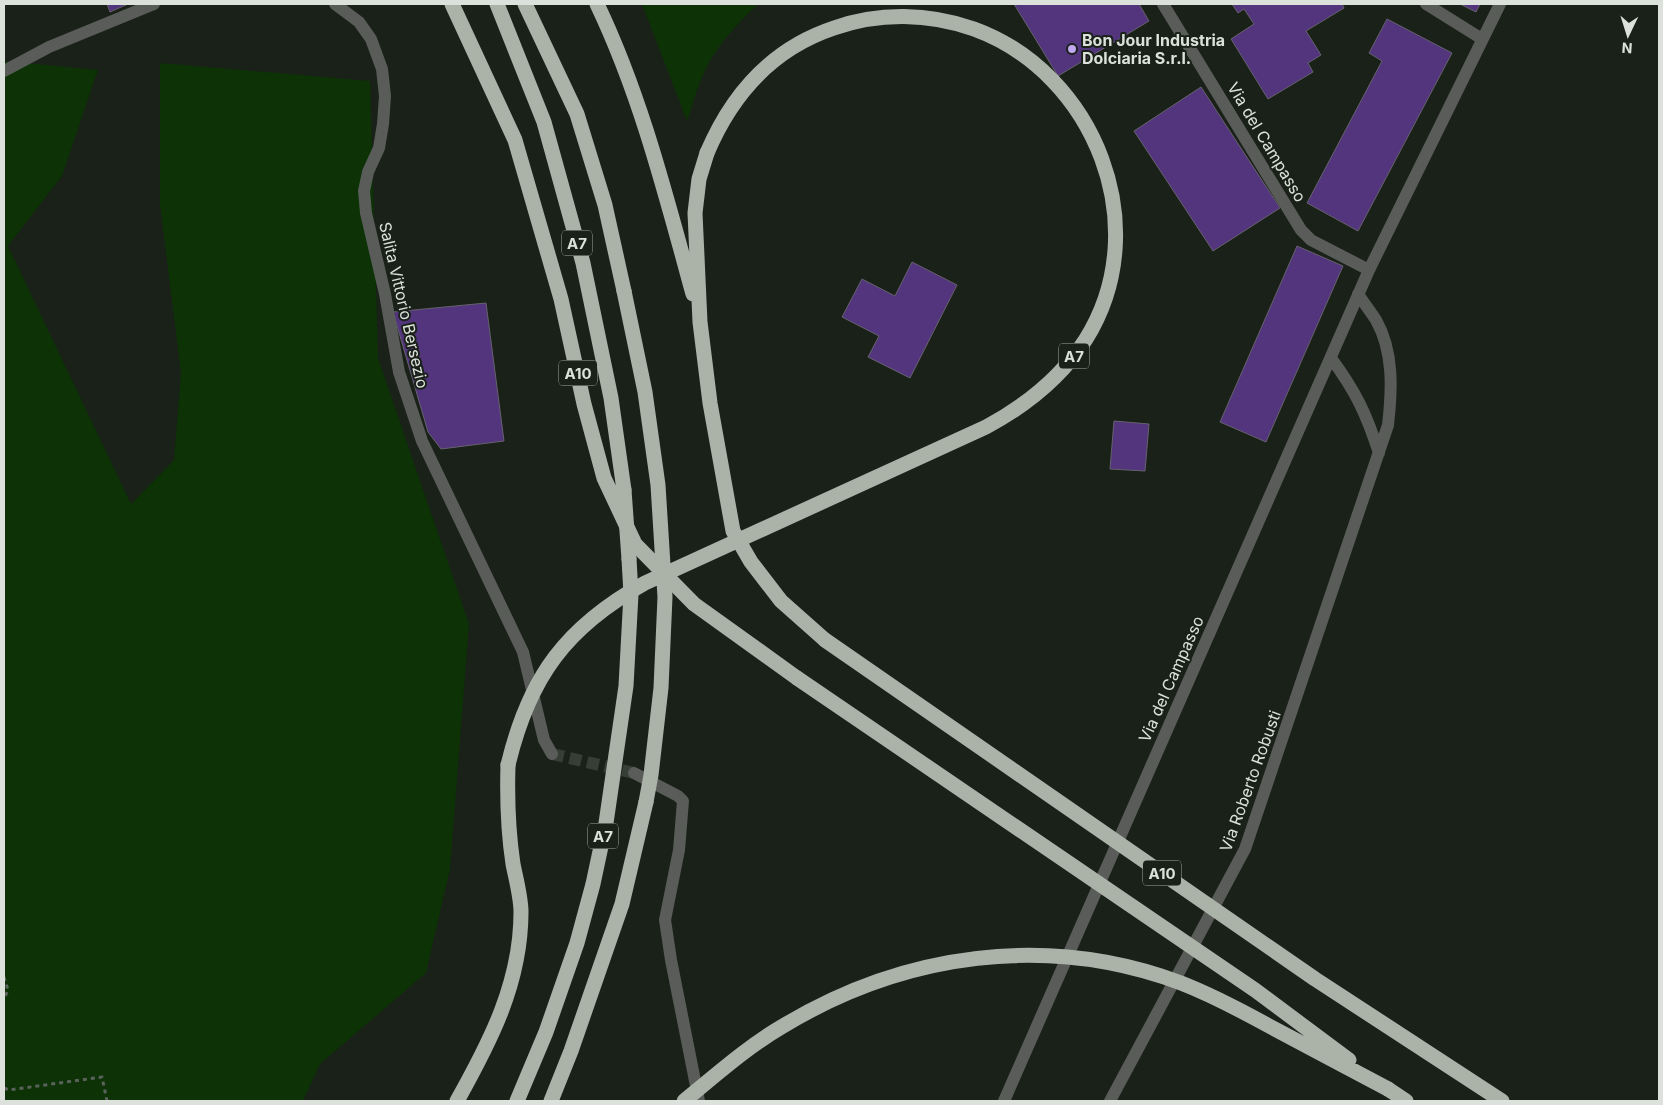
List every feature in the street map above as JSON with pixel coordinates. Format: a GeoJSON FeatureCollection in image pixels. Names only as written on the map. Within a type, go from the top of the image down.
{"type":"FeatureCollection","features":[{"type":"Feature","properties":{"kind":"highway","name":"A10"},"geometry":{"type":"LineString","coordinates":[[452,4],[515,140],[561,299],[584,404],[604,478],[635,544],[694,604],[797,678],[1255,990],[1406,1101]]}},
{"type":"Feature","properties":{"kind":"highway","name":"A7"},"geometry":{"type":"LineString","coordinates":[[497,4],[544,122],[583,263],[611,398],[624,490],[631,594],[626,686],[606,823],[593,884],[577,943],[546,1032],[517,1101]]}},
{"type":"Feature","properties":{"kind":"highway","name":"A7"},"geometry":{"type":"LineString","coordinates":[[525,4],[577,114],[605,205],[648,411],[658,485],[665,597],[661,688],[646,802],[622,904],[571,1051],[551,1101]]}},
{"type":"Feature","properties":{"kind":"highway"},"geometry":{"type":"LineString","coordinates":[[597,4],[613,37],[646,130],[700,322]]}},
{"type":"Feature","properties":{"kind":"highway","name":"A7"},"geometry":{"type":"LineString","coordinates":[[457,1101],[494,1031],[507,998],[517,957],[521,911],[507,807],[508,765],[515,736],[525,708],[555,657],[574,634],[596,614],[645,583],[986,426],[1010,414],[1034,398],[1072,359],[1091,330],[1107,289],[1113,264],[1115,238],[1114,209],[1109,181],[1101,154],[1073,104],[1054,82],[1034,63],[1010,46],[985,33],[959,24],[931,18],[903,16],[847,23],[821,32],[795,46],[772,62],[751,81],[733,103],[706,153],[699,179],[695,214],[700,322]]}},
{"type":"Feature","properties":{"kind":"highway","name":"A10"},"geometry":{"type":"LineString","coordinates":[[700,322],[710,403],[733,531],[751,562],[781,601],[825,640],[1315,979],[1502,1101]]}},
{"type":"Feature","properties":{"kind":"highway","name":"A10"},"geometry":{"type":"LineString","coordinates":[[684,1101],[750,1048],[782,1026],[816,1007],[851,991],[892,976],[934,964],[1010,955],[1048,955],[1093,960],[1137,969],[1180,983],[1222,1001],[1388,1089]]}},
{"type":"Feature","properties":{"kind":"street"},"geometry":{"type":"LineString","coordinates":[[4,71],[49,48],[154,4]]}},
{"type":"Feature","properties":{"kind":"street","name":"Salita Vittorio Bersezio"},"geometry":{"type":"LineString","coordinates":[[335,4],[359,22],[371,39],[382,69],[385,96],[383,124],[379,148],[368,172],[364,191],[366,213],[385,294],[399,372],[422,441],[523,652],[544,740],[552,754]]}},
{"type":"Feature","properties":{"kind":"street","name":"Via del Campasso"},"geometry":{"type":"LineString","coordinates":[[1163,4],[1301,230],[1311,240],[1369,270]]}},
{"type":"Feature","properties":{"kind":"street"},"geometry":{"type":"LineString","coordinates":[[1426,4],[1482,39]]}},
{"type":"Feature","properties":{"kind":"street","name":"Via del Campasso"},"geometry":{"type":"LineString","coordinates":[[1004,1101],[1358,294],[1500,4]]}},
{"type":"Feature","properties":{"kind":"street","name":"Via Roberto Robusti"},"geometry":{"type":"LineString","coordinates":[[1110,1101],[1245,849],[1388,425],[1391,383],[1385,343],[1376,320],[1358,294]]}},
{"type":"Feature","properties":{"kind":"street"},"geometry":{"type":"LineString","coordinates":[[1331,358],[1359,400],[1369,422],[1379,454]]}},
{"type":"Feature","properties":{"kind":"street"},"geometry":{"type":"LineString","coordinates":[[634,773],[678,796],[683,801],[679,850],[665,920],[698,1101]]}},
{"type":"Feature","properties":{"kind":"path"},"geometry":{"type":"LineString","coordinates":[[4,977],[8,990],[4,998]]}},
{"type":"Feature","properties":{"kind":"path"},"geometry":{"type":"LineString","coordinates":[[4,1088],[9,1090],[102,1077],[108,1101]]}},
{"type":"Feature","properties":{"kind":"green space"},"geometry":{"type":"Polygon","coordinates":[[[642,4],[758,4],[734,29],[713,56],[700,82],[687,121],[642,4]]]}},
{"type":"Feature","properties":{"kind":"green space"},"geometry":{"type":"Polygon","coordinates":[[[4,61],[98,70],[62,176],[8,246],[131,504],[174,460],[181,373],[160,204],[160,63],[370,81],[378,358],[469,624],[450,869],[426,973],[320,1064],[303,1101],[4,1101],[4,61]]]}},
{"type":"Feature","properties":{"kind":"building"},"geometry":{"type":"Polygon","coordinates":[[[107,4],[128,4],[110,12],[107,4]]]}},
{"type":"Feature","properties":{"kind":"building","name":"Bon Jour Industria Dolciaria S.r.l."},"geometry":{"type":"Polygon","coordinates":[[[1014,4],[1139,4],[1149,21],[1058,76],[1014,4]]]}},
{"type":"Feature","properties":{"kind":"building"},"geometry":{"type":"Polygon","coordinates":[[[1232,4],[1342,4],[1344,8],[1306,31],[1321,55],[1308,63],[1313,72],[1268,99],[1231,39],[1254,24],[1244,9],[1238,13],[1232,4]]]}},
{"type":"Feature","properties":{"kind":"building"},"geometry":{"type":"Polygon","coordinates":[[[1460,4],[1480,4],[1476,12],[1460,4]]]}},
{"type":"Feature","properties":{"kind":"building"},"geometry":{"type":"Polygon","coordinates":[[[1387,19],[1452,53],[1358,231],[1307,203],[1382,61],[1369,53],[1387,19]]]}},
{"type":"Feature","properties":{"kind":"building"},"geometry":{"type":"Polygon","coordinates":[[[1201,87],[1280,208],[1213,251],[1134,131],[1201,87]]]}},
{"type":"Feature","properties":{"kind":"building"},"geometry":{"type":"Polygon","coordinates":[[[1297,246],[1343,266],[1266,442],[1220,422],[1297,246]]]}},
{"type":"Feature","properties":{"kind":"building"},"geometry":{"type":"Polygon","coordinates":[[[912,262],[957,285],[910,378],[868,357],[879,336],[842,317],[862,279],[895,296],[912,262]]]}},
{"type":"Feature","properties":{"kind":"building"},"geometry":{"type":"Polygon","coordinates":[[[486,303],[504,441],[441,449],[428,432],[393,312],[486,303]]]}},
{"type":"Feature","properties":{"kind":"building"},"geometry":{"type":"Polygon","coordinates":[[[1114,421],[1149,424],[1145,471],[1110,469],[1114,421]]]}},
{"type":"Feature","properties":{"kind":"tunnel"},"geometry":{"type":"LineString","coordinates":[[552,754],[634,773]]}},
{"type":"Feature","properties":{"kind":"place","name":"Bon Jour Industria Dolciaria S.r.l."},"geometry":{"type":"Point","coordinates":[1072,49]}}]}
